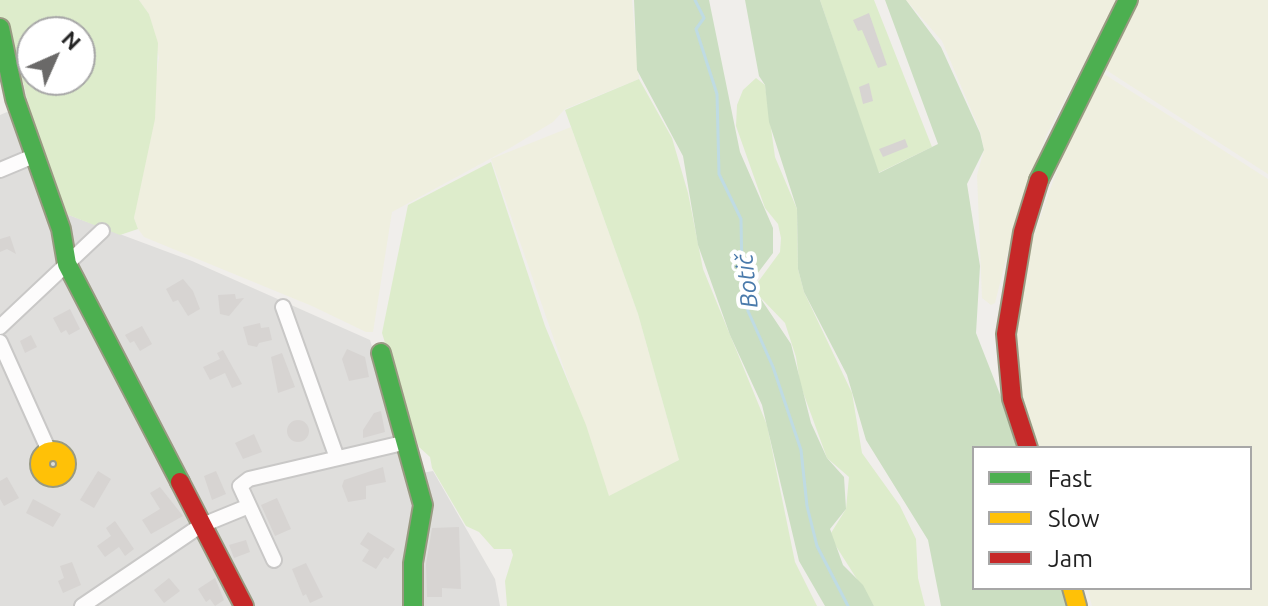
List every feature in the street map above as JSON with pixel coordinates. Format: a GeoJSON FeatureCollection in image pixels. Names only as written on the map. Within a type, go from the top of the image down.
{"type":"FeatureCollection","features":[{"type":"Feature","properties":{"kind":"street"},"geometry":{"type":"LineString","coordinates":[[1027,446],[1012,399],[1006,334],[1023,232],[1045,163],[1128,0]]}},
{"type":"Feature","properties":{"kind":"street"},"geometry":{"type":"LineString","coordinates":[[0,28],[15,99],[61,229],[67,264],[244,606]]}},
{"type":"Feature","properties":{"kind":"street"},"geometry":{"type":"LineString","coordinates":[[0,170],[36,155]]}},
{"type":"Feature","properties":{"kind":"street"},"geometry":{"type":"LineString","coordinates":[[0,327],[102,231]]}},
{"type":"Feature","properties":{"kind":"street"},"geometry":{"type":"LineString","coordinates":[[283,307],[337,458]]}},
{"type":"Feature","properties":{"kind":"street"},"geometry":{"type":"LineString","coordinates":[[0,342],[49,451]]}},
{"type":"Feature","properties":{"kind":"street"},"geometry":{"type":"LineString","coordinates":[[381,353],[423,505],[413,563],[413,606]]}},
{"type":"Feature","properties":{"kind":"street"},"geometry":{"type":"LineString","coordinates":[[274,560],[240,486],[249,479],[407,442]]}},
{"type":"Feature","properties":{"kind":"street"},"geometry":{"type":"LineString","coordinates":[[82,606],[200,526],[249,506]]}},
{"type":"Feature","properties":{"kind":"shaded area"},"geometry":{"type":"Polygon","coordinates":[[[16,88],[16,96],[26,96],[40,161],[66,214],[192,261],[370,340],[411,475],[433,471],[495,579],[500,606],[0,606],[0,115],[14,109],[9,91],[16,88]]]}},
{"type":"Feature","properties":{"kind":"green space"},"geometry":{"type":"Polygon","coordinates":[[[0,0],[139,0],[149,14],[158,43],[155,119],[134,218],[138,229],[120,235],[66,214],[40,161],[26,96],[96,96],[96,16],[16,16],[16,64],[0,23],[0,0]]]}},
{"type":"Feature","properties":{"kind":"green space"},"geometry":{"type":"Polygon","coordinates":[[[139,0],[632,0],[639,79],[565,109],[553,122],[510,148],[392,212],[373,332],[366,332],[312,306],[144,237],[138,229],[134,218],[159,58],[149,14],[139,0]]]}},
{"type":"Feature","properties":{"kind":"green space"},"geometry":{"type":"Polygon","coordinates":[[[634,0],[709,0],[740,152],[773,228],[773,253],[754,278],[759,296],[791,344],[811,423],[827,458],[844,477],[846,509],[830,529],[843,565],[863,585],[874,606],[825,606],[799,561],[762,405],[730,335],[698,245],[683,156],[637,70],[634,0]]]}},
{"type":"Feature","properties":{"kind":"green space"},"geometry":{"type":"Polygon","coordinates":[[[745,0],[820,0],[879,173],[938,144],[885,0],[906,0],[941,47],[980,133],[984,150],[967,184],[980,266],[976,333],[1020,446],[972,446],[972,590],[1067,590],[1072,606],[941,606],[928,540],[866,440],[847,375],[804,292],[798,269],[797,209],[769,122],[765,85],[759,76],[745,0]]]}},
{"type":"Feature","properties":{"kind":"green space"},"geometry":{"type":"Polygon","coordinates":[[[820,0],[874,0],[932,147],[878,173],[820,0]]]}},
{"type":"Feature","properties":{"kind":"green space"},"geometry":{"type":"Polygon","coordinates":[[[906,0],[1117,0],[1046,136],[1020,204],[995,303],[991,305],[982,298],[977,175],[984,150],[980,131],[942,41],[906,0]]]}},
{"type":"Feature","properties":{"kind":"green space"},"geometry":{"type":"Polygon","coordinates":[[[1138,0],[1268,0],[1268,174],[1103,68],[1138,0]]]}},
{"type":"Feature","properties":{"kind":"green space"},"geometry":{"type":"Polygon","coordinates":[[[1101,72],[1268,179],[1268,606],[1092,606],[1088,590],[1252,590],[1252,446],[1037,446],[1020,395],[1013,349],[1029,249],[1072,128],[1101,72]]]}},
{"type":"Feature","properties":{"kind":"green space"},"geometry":{"type":"Polygon","coordinates":[[[756,78],[765,85],[775,157],[797,209],[798,269],[804,292],[852,393],[862,453],[900,506],[916,539],[918,578],[925,606],[874,606],[834,543],[831,533],[846,509],[849,477],[827,458],[800,384],[796,357],[785,323],[759,296],[758,282],[780,252],[781,238],[778,224],[765,208],[736,126],[737,105],[743,90],[756,78]]]}},
{"type":"Feature","properties":{"kind":"green space"},"geometry":{"type":"Polygon","coordinates":[[[639,79],[672,138],[688,193],[703,269],[767,425],[795,562],[817,606],[507,606],[505,581],[513,555],[511,549],[494,549],[479,532],[466,526],[432,468],[430,457],[419,447],[406,411],[382,333],[408,205],[491,162],[545,326],[586,425],[609,496],[679,460],[638,314],[565,110],[639,79]]]}},
{"type":"Feature","properties":{"kind":"green space"},"geometry":{"type":"Polygon","coordinates":[[[571,127],[638,314],[679,460],[609,497],[491,159],[571,127]]]}},
{"type":"Feature","properties":{"kind":"building"},"geometry":{"type":"Polygon","coordinates":[[[869,13],[887,65],[878,68],[862,30],[858,31],[853,20],[869,13]]]}},
{"type":"Feature","properties":{"kind":"building"},"geometry":{"type":"Polygon","coordinates":[[[869,83],[873,101],[863,104],[859,87],[869,83]]]}},
{"type":"Feature","properties":{"kind":"building"},"geometry":{"type":"Polygon","coordinates":[[[905,139],[908,147],[883,157],[879,149],[905,139]]]}},
{"type":"Feature","properties":{"kind":"building"},"geometry":{"type":"Polygon","coordinates":[[[10,236],[16,254],[7,249],[0,252],[0,239],[10,236]]]}},
{"type":"Feature","properties":{"kind":"building"},"geometry":{"type":"Polygon","coordinates":[[[183,279],[193,291],[200,309],[188,316],[178,300],[173,302],[166,289],[183,279]]]}},
{"type":"Feature","properties":{"kind":"building"},"geometry":{"type":"Polygon","coordinates":[[[235,294],[236,299],[244,298],[229,316],[220,314],[218,295],[235,294]]]}},
{"type":"Feature","properties":{"kind":"building"},"geometry":{"type":"Polygon","coordinates":[[[70,309],[80,329],[69,335],[66,330],[61,333],[53,318],[70,309]]]}},
{"type":"Feature","properties":{"kind":"building"},"geometry":{"type":"Polygon","coordinates":[[[260,323],[261,328],[269,327],[272,340],[259,343],[257,347],[248,345],[243,327],[260,323]]]}},
{"type":"Feature","properties":{"kind":"building"},"geometry":{"type":"Polygon","coordinates":[[[142,326],[152,344],[140,351],[134,341],[130,343],[125,335],[142,326]]]}},
{"type":"Feature","properties":{"kind":"building"},"geometry":{"type":"Polygon","coordinates":[[[31,335],[37,347],[25,353],[20,341],[31,335]]]}},
{"type":"Feature","properties":{"kind":"building"},"geometry":{"type":"Polygon","coordinates":[[[347,349],[365,357],[369,377],[349,381],[342,359],[347,349]]]}},
{"type":"Feature","properties":{"kind":"building"},"geometry":{"type":"Polygon","coordinates":[[[223,350],[242,384],[232,388],[225,373],[210,380],[203,367],[220,359],[217,353],[223,350]]]}},
{"type":"Feature","properties":{"kind":"building"},"geometry":{"type":"Polygon","coordinates":[[[282,353],[295,387],[278,393],[271,357],[282,353]]]}},
{"type":"Feature","properties":{"kind":"building"},"geometry":{"type":"Polygon","coordinates":[[[381,411],[385,432],[363,438],[363,430],[374,413],[381,411]]]}},
{"type":"Feature","properties":{"kind":"building"},"geometry":{"type":"Polygon","coordinates":[[[298,420],[306,423],[309,431],[306,439],[298,442],[290,439],[287,431],[290,423],[298,420]]]}},
{"type":"Feature","properties":{"kind":"building"},"geometry":{"type":"Polygon","coordinates":[[[254,434],[262,452],[243,459],[235,443],[254,434]]]}},
{"type":"Feature","properties":{"kind":"building"},"geometry":{"type":"Polygon","coordinates":[[[383,467],[386,482],[366,486],[366,499],[348,502],[342,486],[344,480],[383,467]]]}},
{"type":"Feature","properties":{"kind":"building"},"geometry":{"type":"Polygon","coordinates":[[[98,471],[111,479],[94,508],[80,500],[98,471]]]}},
{"type":"Feature","properties":{"kind":"building"},"geometry":{"type":"Polygon","coordinates":[[[216,471],[226,494],[212,500],[204,476],[216,471]]]}},
{"type":"Feature","properties":{"kind":"building"},"geometry":{"type":"Polygon","coordinates":[[[7,477],[19,498],[4,506],[0,499],[0,481],[7,477]]]}},
{"type":"Feature","properties":{"kind":"building"},"geometry":{"type":"Polygon","coordinates":[[[160,487],[183,516],[151,534],[142,520],[160,509],[150,493],[160,487]]]}},
{"type":"Feature","properties":{"kind":"building"},"geometry":{"type":"Polygon","coordinates":[[[277,498],[291,529],[275,536],[261,505],[277,498]]]}},
{"type":"Feature","properties":{"kind":"building"},"geometry":{"type":"Polygon","coordinates":[[[33,499],[61,514],[53,527],[26,513],[33,499]]]}},
{"type":"Feature","properties":{"kind":"building"},"geometry":{"type":"Polygon","coordinates":[[[115,521],[134,549],[125,556],[119,547],[105,557],[97,546],[111,536],[106,528],[115,521]]]}},
{"type":"Feature","properties":{"kind":"building"},"geometry":{"type":"Polygon","coordinates":[[[459,527],[461,589],[442,588],[442,597],[427,597],[426,564],[432,528],[459,527]]]}},
{"type":"Feature","properties":{"kind":"building"},"geometry":{"type":"Polygon","coordinates":[[[368,532],[395,549],[388,559],[384,557],[376,569],[362,561],[369,550],[360,544],[368,532]]]}},
{"type":"Feature","properties":{"kind":"building"},"geometry":{"type":"Polygon","coordinates":[[[246,540],[250,552],[234,558],[229,545],[246,540]]]}},
{"type":"Feature","properties":{"kind":"building"},"geometry":{"type":"Polygon","coordinates":[[[72,562],[81,585],[63,593],[58,581],[64,578],[60,566],[72,562]]]}},
{"type":"Feature","properties":{"kind":"building"},"geometry":{"type":"Polygon","coordinates":[[[306,563],[323,597],[310,603],[306,594],[303,596],[292,569],[306,563]]]}},
{"type":"Feature","properties":{"kind":"building"},"geometry":{"type":"Polygon","coordinates":[[[169,578],[180,591],[164,603],[154,590],[169,578]]]}},
{"type":"Feature","properties":{"kind":"building"},"geometry":{"type":"Polygon","coordinates":[[[215,578],[224,600],[215,606],[210,599],[206,602],[198,589],[215,578]]]}},
{"type":"Feature","properties":{"kind":"waterway","name":"Botič"},"geometry":{"type":"LineString","coordinates":[[695,0],[704,18],[696,29],[717,94],[719,174],[741,219],[742,276],[748,311],[773,367],[801,450],[807,506],[817,546],[848,606]]}},
{"type":"Feature","properties":{"kind":"traffic: fast"},"geometry":{"type":"LineString","coordinates":[[1039,180],[1128,0]]}},
{"type":"Feature","properties":{"kind":"traffic: fast"},"geometry":{"type":"LineString","coordinates":[[0,28],[15,99],[61,229],[67,264],[180,482]]}},
{"type":"Feature","properties":{"kind":"traffic: fast"},"geometry":{"type":"LineString","coordinates":[[381,353],[423,505],[413,563],[413,606]]}},
{"type":"Feature","properties":{"kind":"traffic: slow"},"geometry":{"type":"LineString","coordinates":[[53,451],[62,455],[66,464],[62,473],[53,477],[44,473],[40,464],[44,455],[53,451]]}},
{"type":"Feature","properties":{"kind":"traffic: slow"},"geometry":{"type":"LineString","coordinates":[[1073,590],[1077,606]]}},
{"type":"Feature","properties":{"kind":"traffic: jam"},"geometry":{"type":"LineString","coordinates":[[1027,446],[1012,399],[1006,334],[1023,232],[1039,180]]}},
{"type":"Feature","properties":{"kind":"traffic: jam"},"geometry":{"type":"LineString","coordinates":[[180,482],[244,606]]}}]}
